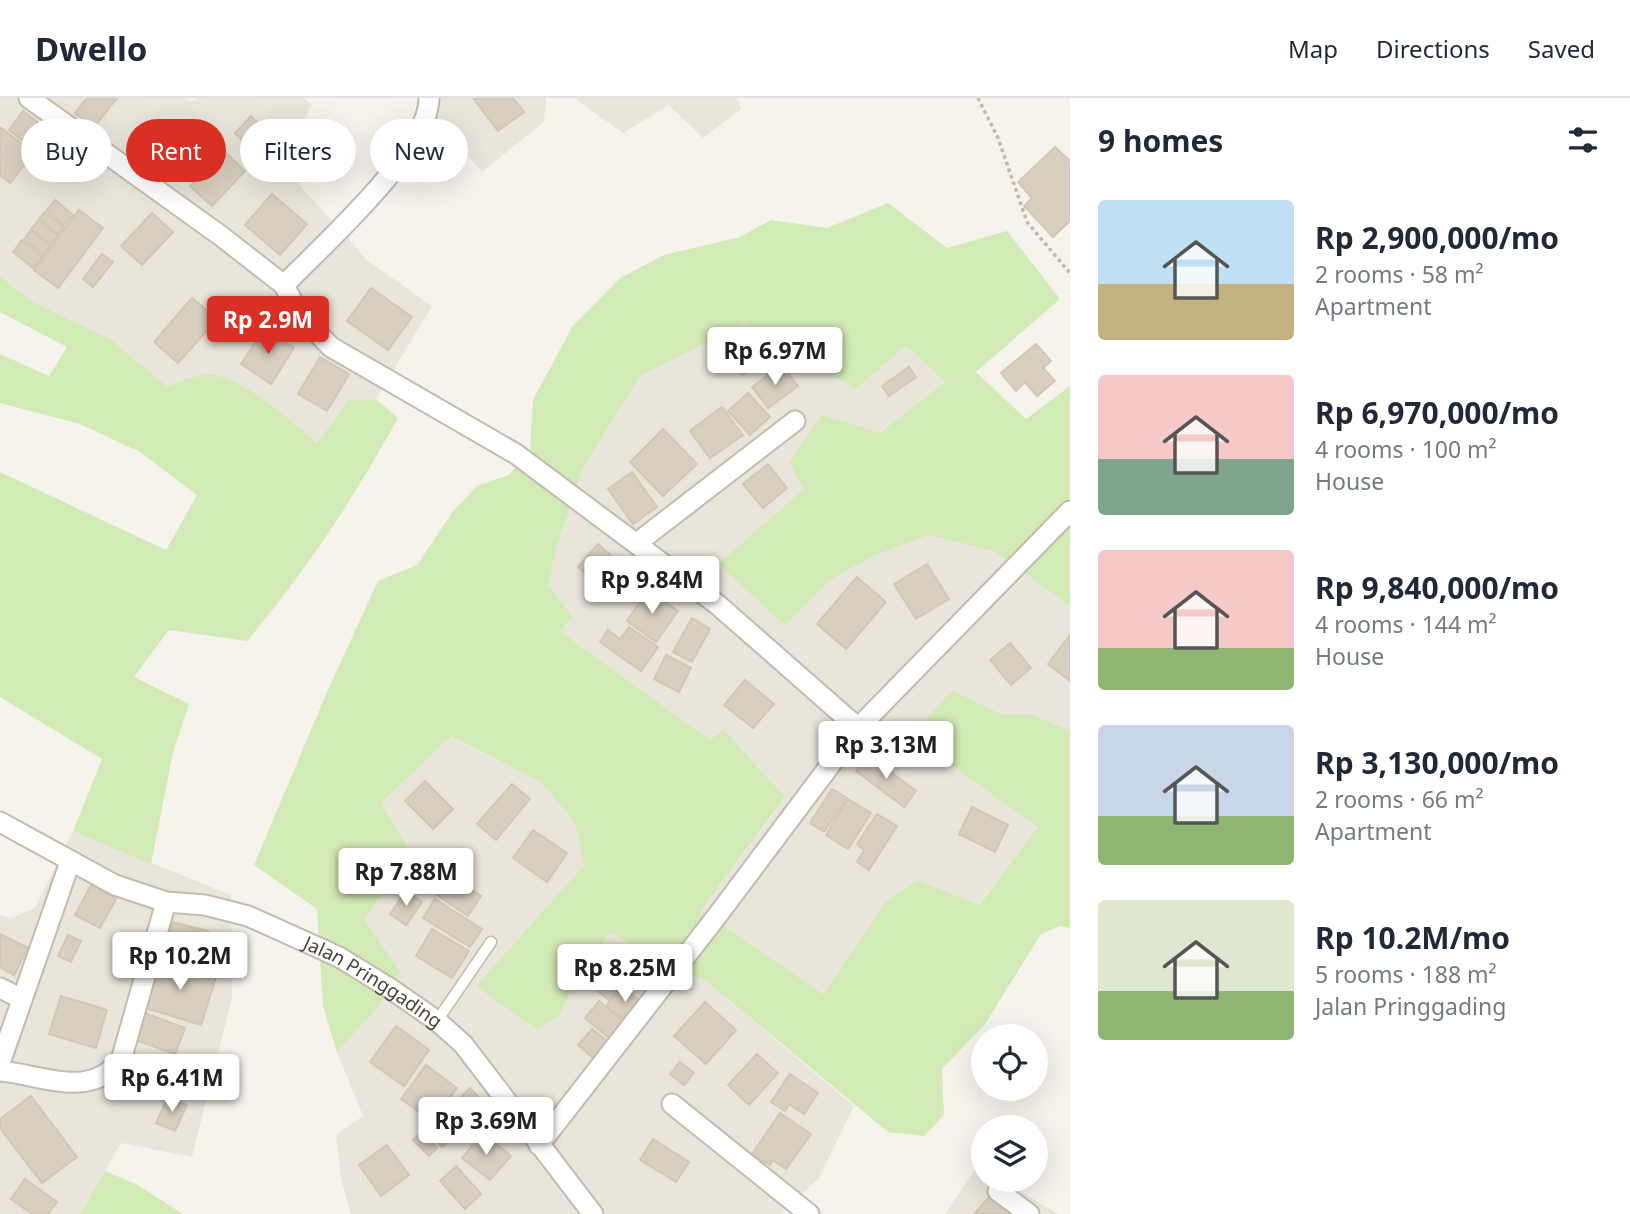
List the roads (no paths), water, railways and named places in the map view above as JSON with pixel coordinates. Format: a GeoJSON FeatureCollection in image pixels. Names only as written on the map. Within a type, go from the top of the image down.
{"type":"FeatureCollection","features":[{"type":"Feature","properties":{"kind":"street"},"geometry":{"type":"LineString","coordinates":[[29,98],[221,236],[284,285],[299,314],[331,347],[516,454],[718,605],[858,728]]}},
{"type":"Feature","properties":{"kind":"street"},"geometry":{"type":"LineString","coordinates":[[284,285],[384,181],[419,137],[429,98]]}},
{"type":"Feature","properties":{"kind":"street"},"geometry":{"type":"LineString","coordinates":[[637,543],[794,421]]}},
{"type":"Feature","properties":{"kind":"street"},"geometry":{"type":"LineString","coordinates":[[539,1145],[858,728],[1070,511]]}},
{"type":"Feature","properties":{"kind":"street","name":"Jalan Pringgading"},"geometry":{"type":"LineString","coordinates":[[0,822],[115,885],[166,902],[205,905],[248,916],[340,957],[436,1020],[463,1044],[593,1214]]}},
{"type":"Feature","properties":{"kind":"street"},"geometry":{"type":"LineString","coordinates":[[0,1063],[70,862]]}},
{"type":"Feature","properties":{"kind":"street"},"geometry":{"type":"LineString","coordinates":[[0,1071],[79,1084],[105,1077],[112,1071],[121,1057],[166,902]]}},
{"type":"Feature","properties":{"kind":"street"},"geometry":{"type":"LineString","coordinates":[[0,988],[22,999]]}},
{"type":"Feature","properties":{"kind":"street"},"geometry":{"type":"LineString","coordinates":[[672,1104],[810,1214]]}},
{"type":"Feature","properties":{"kind":"street"},"geometry":{"type":"LineString","coordinates":[[999,1192],[1028,1214]]}},
{"type":"Feature","properties":{"kind":"lane"},"geometry":{"type":"LineString","coordinates":[[436,1020],[491,942]]}}]}
